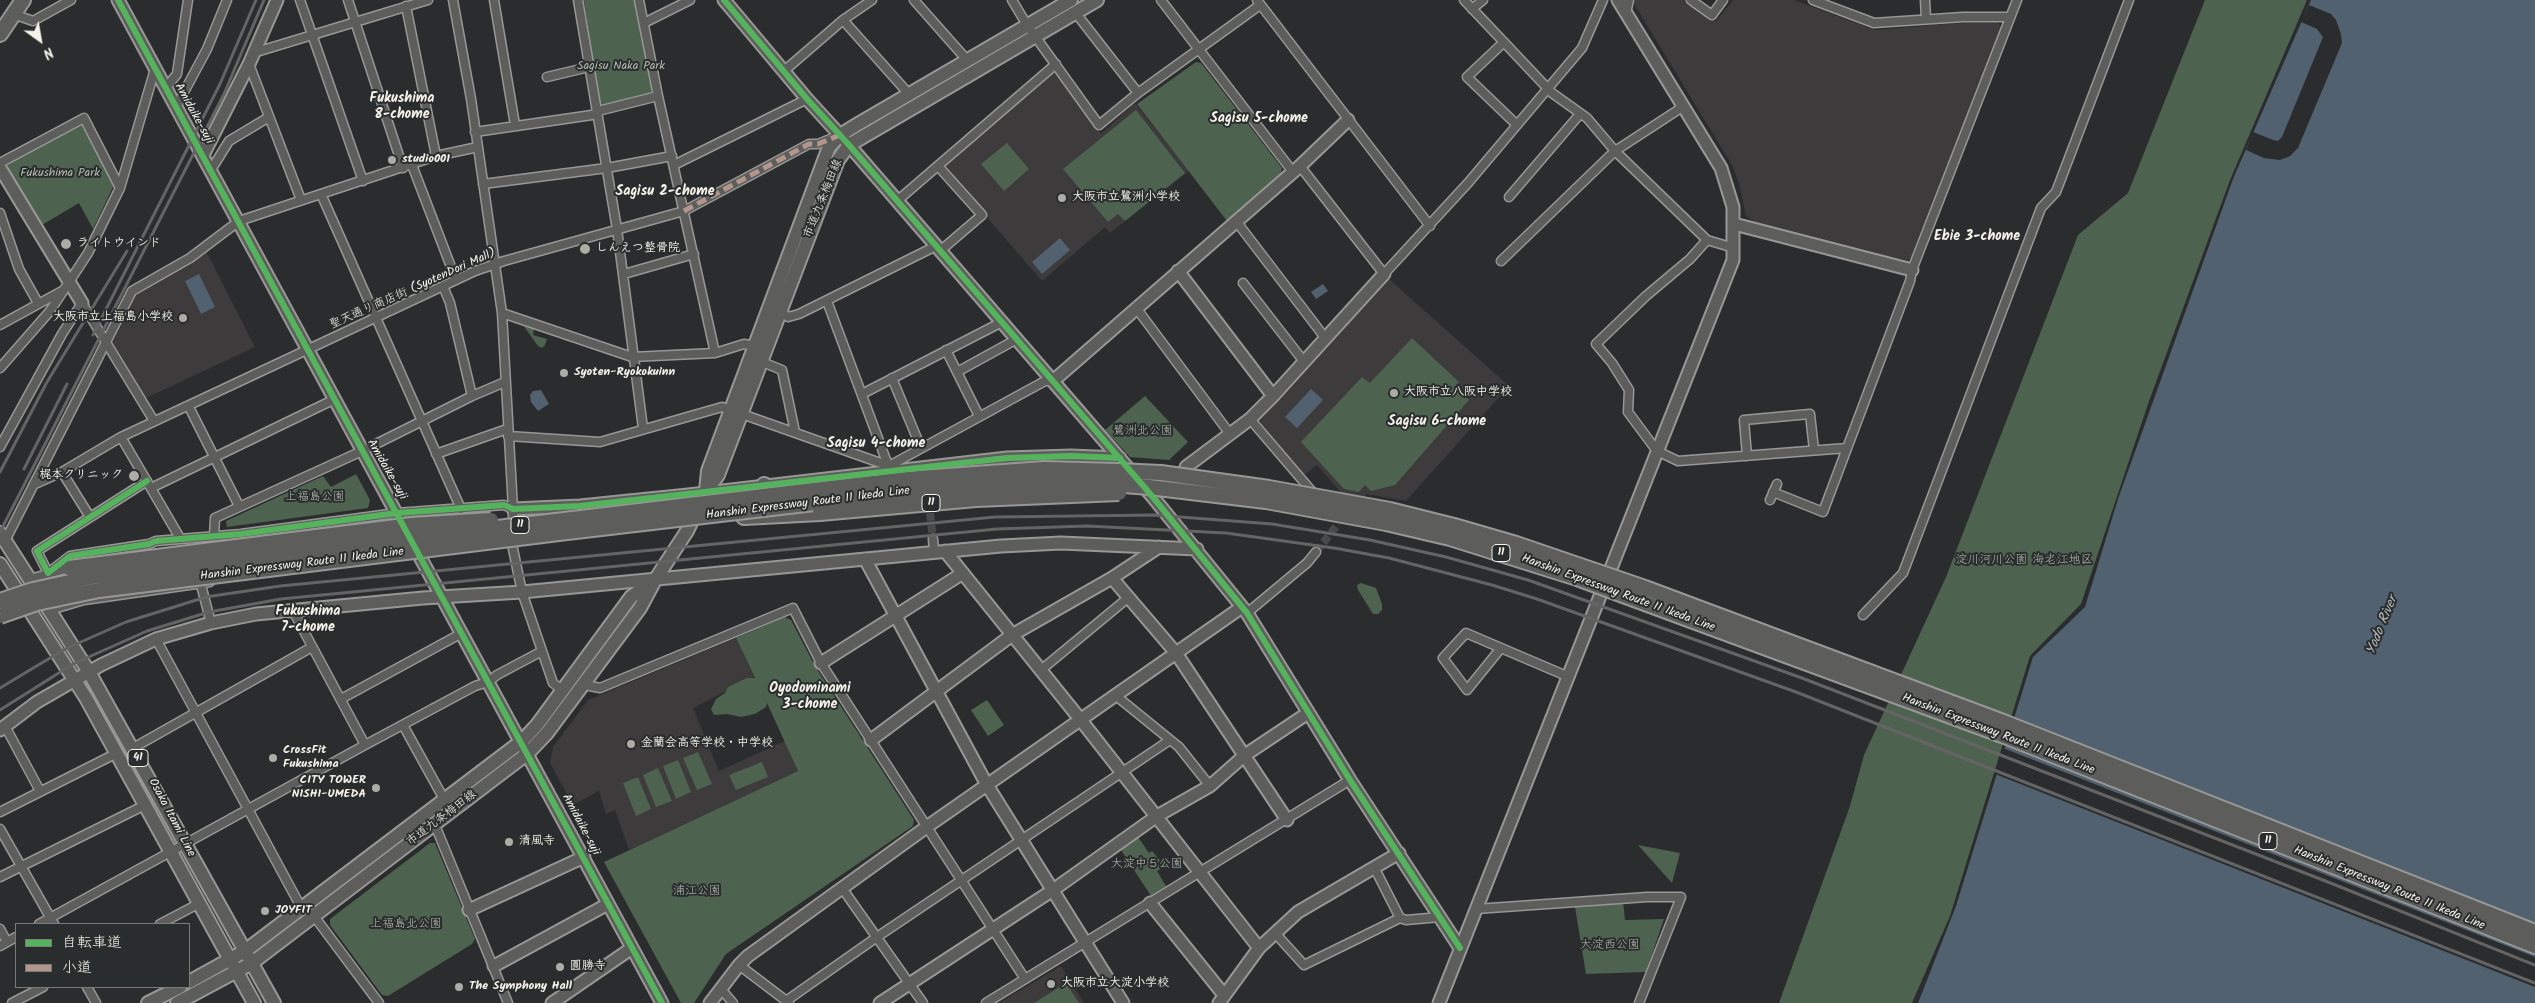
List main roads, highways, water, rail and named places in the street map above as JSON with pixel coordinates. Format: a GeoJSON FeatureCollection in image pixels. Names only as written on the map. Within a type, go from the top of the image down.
{"type":"FeatureCollection","features":[{"type":"Feature","properties":{"kind":"highway"},"geometry":{"type":"LineString","coordinates":[[0,34],[23,0]]}},
{"type":"Feature","properties":{"kind":"highway","name":"Hanshin Expressway Route 11 Ikeda Line"},"geometry":{"type":"LineString","coordinates":[[0,601],[33,590],[97,576],[906,479],[1044,469],[1161,473],[1269,488],[1390,510],[1516,544],[1654,592],[2006,723],[2535,932]]}},
{"type":"Feature","properties":{"kind":"highway","name":"Hanshin Expressway Route 11 Ikeda Line"},"geometry":{"type":"LineString","coordinates":[[0,616],[37,604],[99,590],[908,492],[1042,483],[1088,483],[1149,487],[1266,501],[1386,523],[1450,538],[1577,578],[2002,735],[2535,946]]}},
{"type":"Feature","properties":{"kind":"highway"},"geometry":{"type":"LineString","coordinates":[[764,485],[778,503],[820,514]]}},
{"type":"Feature","properties":{"kind":"highway","name":"11"},"geometry":{"type":"LineString","coordinates":[[693,519],[820,514],[1041,495],[1200,493]]}},
{"type":"Feature","properties":{"kind":"highway","name":"11"},"geometry":{"type":"LineString","coordinates":[[69,568],[443,522],[563,520]]}},
{"type":"Feature","properties":{"kind":"main road","name":"市道九条梅田線"},"geometry":{"type":"LineString","coordinates":[[177,1003],[252,963],[528,754],[547,733],[640,608],[693,519],[705,493],[708,471],[762,362],[844,140],[908,93],[1027,25],[1073,6],[1097,0]]}},
{"type":"Feature","properties":{"kind":"main road","name":"市道九条梅田線"},"geometry":{"type":"LineString","coordinates":[[736,412],[754,346],[829,147],[1036,35],[1073,6]]}},
{"type":"Feature","properties":{"kind":"main road","name":"Osaka Itami Line"},"geometry":{"type":"LineString","coordinates":[[3,537],[89,672],[274,1003]]}},
{"type":"Feature","properties":{"kind":"main road","name":"Osaka Itami Line"},"geometry":{"type":"LineString","coordinates":[[0,564],[74,681],[254,1003]]}},
{"type":"Feature","properties":{"kind":"main road","name":"市道九条梅田線"},"geometry":{"type":"LineString","coordinates":[[190,981],[245,951],[522,741],[537,725],[631,597],[655,580]]}},
{"type":"Feature","properties":{"kind":"main road"},"geometry":{"type":"LineString","coordinates":[[148,1003],[178,988]]}},
{"type":"Feature","properties":{"kind":"water","name":"Yodo River"},"geometry":{"type":"Polygon","coordinates":[[[2311,0],[2535,0],[2535,1003],[1918,1003],[1956,906],[2033,657],[2085,607],[2118,499],[2233,179],[2311,0]]]}},
{"type":"Feature","properties":{"kind":"water"},"geometry":{"type":"Polygon","coordinates":[[[1060,238],[1070,250],[1042,274],[1032,262],[1060,238]]]}},
{"type":"Feature","properties":{"kind":"water"},"geometry":{"type":"Polygon","coordinates":[[[199,274],[215,307],[201,314],[185,281],[199,274]]]}},
{"type":"Feature","properties":{"kind":"water"},"geometry":{"type":"Polygon","coordinates":[[[1323,284],[1328,291],[1316,299],[1311,292],[1323,284]]]}},
{"type":"Feature","properties":{"kind":"water"},"geometry":{"type":"Polygon","coordinates":[[[1311,389],[1323,400],[1297,428],[1285,417],[1311,389]]]}},
{"type":"Feature","properties":{"kind":"water"},"geometry":{"type":"Polygon","coordinates":[[[541,390],[549,404],[538,411],[531,402],[530,395],[533,391],[541,390]]]}},
{"type":"Feature","properties":{"kind":"tunnel"},"geometry":{"type":"LineString","coordinates":[[930,513],[933,539]]}},
{"type":"Feature","properties":{"kind":"tunnel"},"geometry":{"type":"LineString","coordinates":[[1316,552],[1338,524]]}},
{"type":"Feature","properties":{"kind":"railway"},"geometry":{"type":"LineString","coordinates":[[93,335],[220,84],[256,0]]}},
{"type":"Feature","properties":{"kind":"railway"},"geometry":{"type":"LineString","coordinates":[[0,532],[224,94],[264,0]]}},
{"type":"Feature","properties":{"kind":"railway"},"geometry":{"type":"LineString","coordinates":[[0,472],[47,382],[127,251]]}},
{"type":"Feature","properties":{"kind":"railway"},"geometry":{"type":"LineString","coordinates":[[24,469],[67,384]]}},
{"type":"Feature","properties":{"kind":"railway"},"geometry":{"type":"LineString","coordinates":[[0,688],[65,649],[126,622],[206,597],[280,586],[995,517],[1154,515],[1272,524],[1370,540],[1446,557],[1528,580],[1802,678],[2328,882],[2535,965]]}},
{"type":"Feature","properties":{"kind":"railway"},"geometry":{"type":"LineString","coordinates":[[0,710],[73,664],[147,631],[209,612],[281,599],[997,529],[1087,526],[1226,533],[1334,548],[1389,558],[1537,599],[1796,692],[2535,983]]}},
{"type":"Feature","properties":{"kind":"place","name":"studio001"},"geometry":{"type":"Point","coordinates":[392,160]}},
{"type":"Feature","properties":{"kind":"place","name":"大阪市立鷺洲小学校"},"geometry":{"type":"Point","coordinates":[1062,198]}},
{"type":"Feature","properties":{"kind":"place","name":"ライトウインド"},"geometry":{"type":"Point","coordinates":[66,244]}},
{"type":"Feature","properties":{"kind":"place","name":"しんえつ整骨院"},"geometry":{"type":"Point","coordinates":[585,249]}},
{"type":"Feature","properties":{"kind":"place","name":"大阪市立上福島小学校"},"geometry":{"type":"Point","coordinates":[183,318]}},
{"type":"Feature","properties":{"kind":"place","name":"Syoten-Ryokokuinn"},"geometry":{"type":"Point","coordinates":[564,373]}},
{"type":"Feature","properties":{"kind":"place","name":"大阪市立八阪中学校"},"geometry":{"type":"Point","coordinates":[1394,393]}},
{"type":"Feature","properties":{"kind":"place","name":"梶本クリニック"},"geometry":{"type":"Point","coordinates":[134,476]}},
{"type":"Feature","properties":{"kind":"place","name":"金蘭会高等学校・中学校"},"geometry":{"type":"Point","coordinates":[631,744]}},
{"type":"Feature","properties":{"kind":"place","name":"CrossFit Fukushima"},"geometry":{"type":"Point","coordinates":[273,758]}},
{"type":"Feature","properties":{"kind":"place","name":"CITY TOWER NISHI-UMEDA"},"geometry":{"type":"Point","coordinates":[376,788]}},
{"type":"Feature","properties":{"kind":"place","name":"清風寺"},"geometry":{"type":"Point","coordinates":[509,842]}},
{"type":"Feature","properties":{"kind":"place","name":"JOYFIT"},"geometry":{"type":"Point","coordinates":[265,911]}},
{"type":"Feature","properties":{"kind":"place","name":"圓勝寺"},"geometry":{"type":"Point","coordinates":[560,967]}},
{"type":"Feature","properties":{"kind":"place","name":"大阪市立大淀小学校"},"geometry":{"type":"Point","coordinates":[1051,984]}},
{"type":"Feature","properties":{"kind":"place","name":"The Symphony Hall"},"geometry":{"type":"Point","coordinates":[459,987]}},
{"type":"Feature","properties":{"kind":"district","name":"Fukushima 8-chome"},"geometry":{"type":"Point","coordinates":[402,108]}},
{"type":"Feature","properties":{"kind":"district","name":"Sagisu 5-chome"},"geometry":{"type":"Point","coordinates":[1259,120]}},
{"type":"Feature","properties":{"kind":"district","name":"Sagisu 2-chome"},"geometry":{"type":"Point","coordinates":[665,193]}},
{"type":"Feature","properties":{"kind":"district","name":"Ebie 3-chome"},"geometry":{"type":"Point","coordinates":[1977,238]}},
{"type":"Feature","properties":{"kind":"district","name":"Sagisu 6-chome"},"geometry":{"type":"Point","coordinates":[1437,423]}},
{"type":"Feature","properties":{"kind":"district","name":"Sagisu 4-chome"},"geometry":{"type":"Point","coordinates":[876,445]}},
{"type":"Feature","properties":{"kind":"district","name":"Fukushima 7-chome"},"geometry":{"type":"Point","coordinates":[308,622]}},
{"type":"Feature","properties":{"kind":"district","name":"Oyodominami 3-chome"},"geometry":{"type":"Point","coordinates":[810,698]}},
{"type":"Feature","properties":{"kind":"park label","name":"Sagisu Naka Park"},"geometry":{"type":"Point","coordinates":[621,67]}},
{"type":"Feature","properties":{"kind":"park label","name":"Fukushima Park"},"geometry":{"type":"Point","coordinates":[60,174]}},
{"type":"Feature","properties":{"kind":"park label","name":"鷺洲北公園"},"geometry":{"type":"Point","coordinates":[1143,432]}},
{"type":"Feature","properties":{"kind":"park label","name":"上福島公園"},"geometry":{"type":"Point","coordinates":[315,498]}},
{"type":"Feature","properties":{"kind":"park label","name":"淀川河川公園 海老江地区"},"geometry":{"type":"Point","coordinates":[2024,561]}},
{"type":"Feature","properties":{"kind":"park label","name":"大淀中５公園"},"geometry":{"type":"Point","coordinates":[1147,865]}},
{"type":"Feature","properties":{"kind":"park label","name":"浦江公園"},"geometry":{"type":"Point","coordinates":[697,892]}},
{"type":"Feature","properties":{"kind":"park label","name":"上福島北公園"},"geometry":{"type":"Point","coordinates":[406,925]}},
{"type":"Feature","properties":{"kind":"park label","name":"大淀西公園"},"geometry":{"type":"Point","coordinates":[1610,946]}}]}
